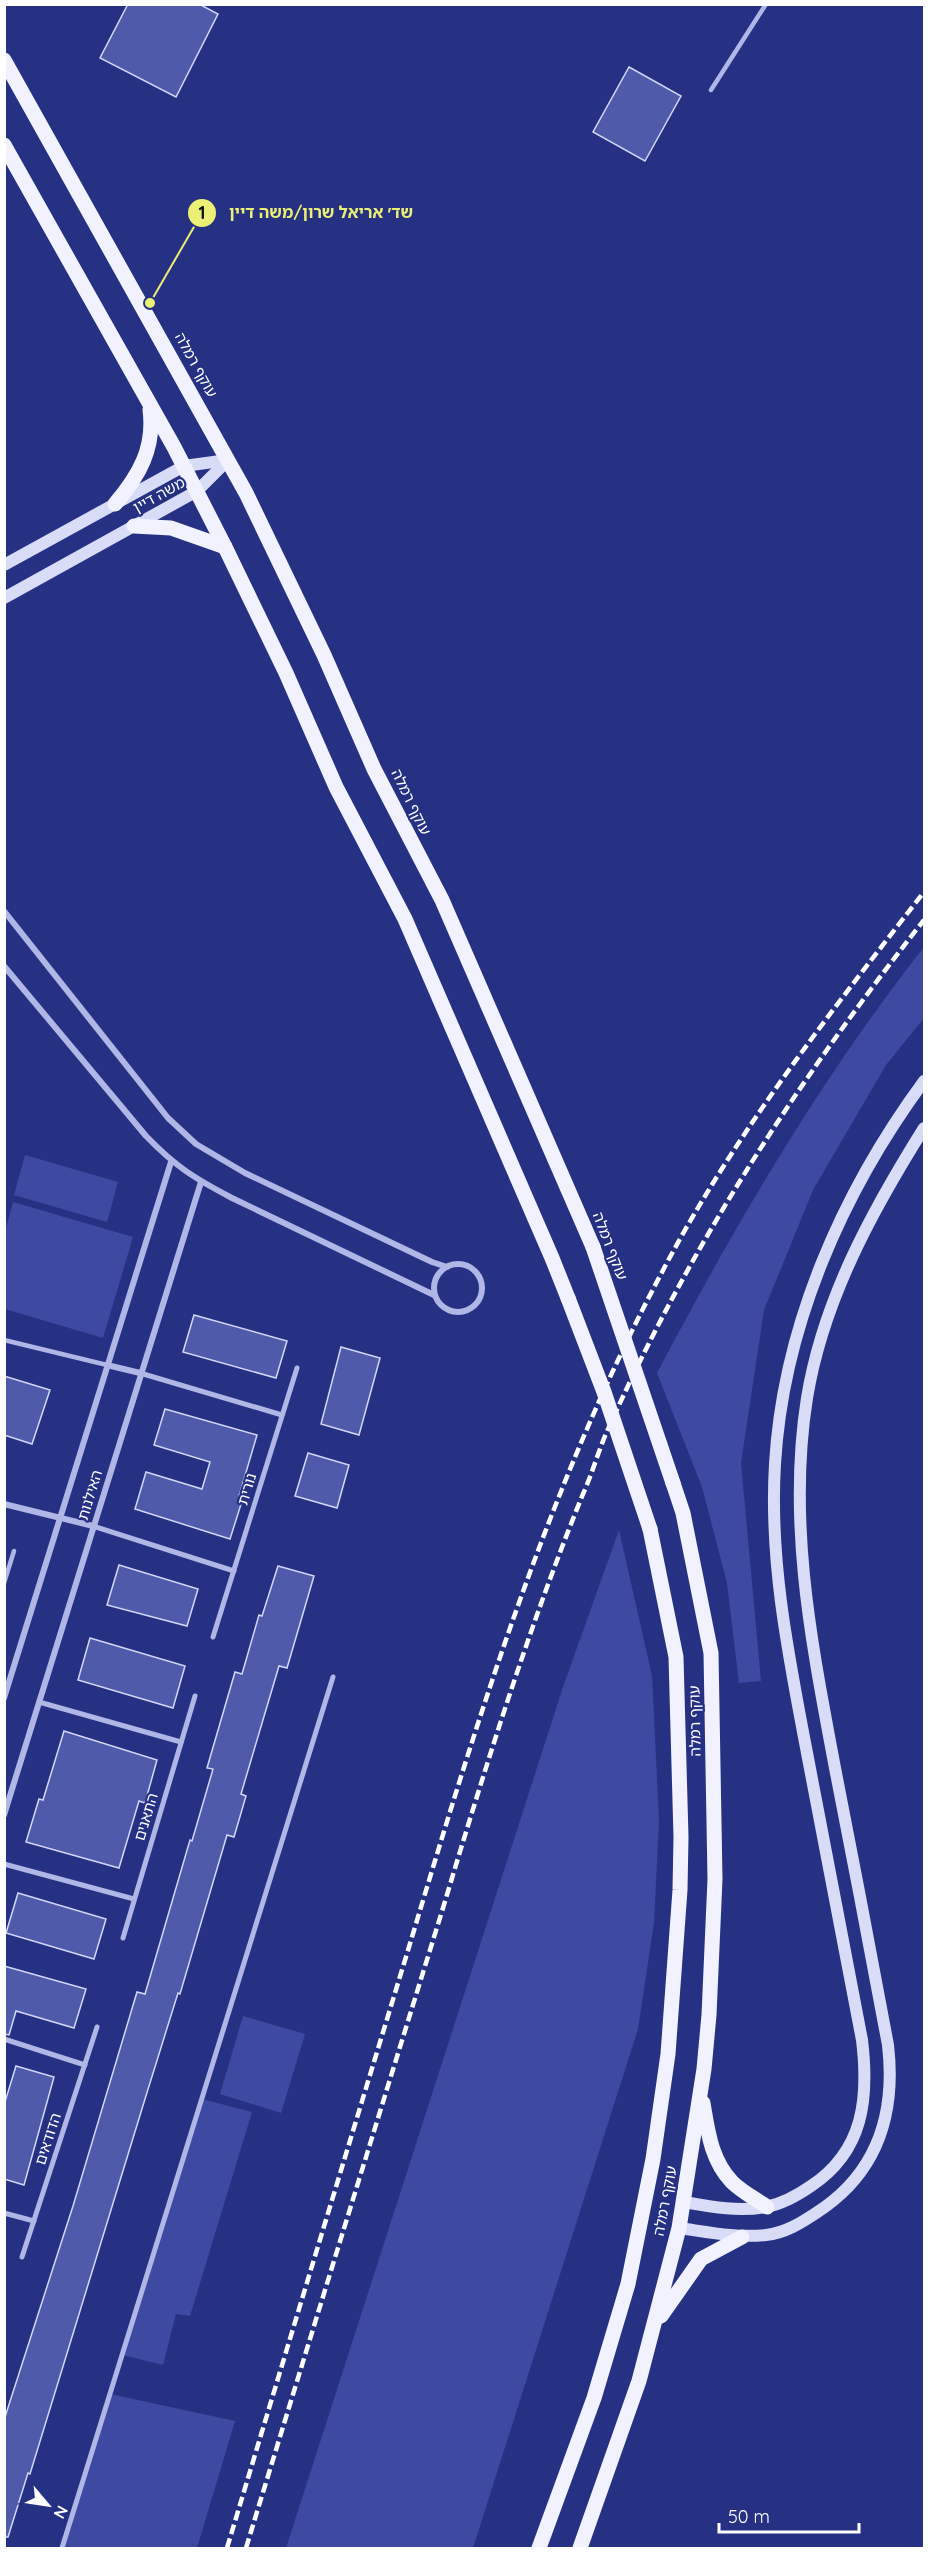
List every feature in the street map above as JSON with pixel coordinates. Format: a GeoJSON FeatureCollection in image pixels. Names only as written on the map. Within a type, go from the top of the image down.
{"type":"FeatureCollection","features":[{"type":"Feature","properties":{"kind":"main road","name":"עוקף רמלה"},"geometry":{"type":"LineString","coordinates":[[4,60],[228,460],[324,655],[374,769],[442,900],[593,1247],[683,1513],[711,1653],[715,1879],[713,1950],[701,2087],[684,2202],[655,2327],[616,2453],[580,2548]]}},
{"type":"Feature","properties":{"kind":"main road","name":"עוקף רמלה"},"geometry":{"type":"LineString","coordinates":[[4,145],[197,491],[286,673],[336,787],[405,919],[552,1258],[604,1392],[650,1529],[676,1669],[681,1837],[680,1890],[669,2054],[628,2284],[594,2398],[539,2548]]}},
{"type":"Feature","properties":{"kind":"main road"},"geometry":{"type":"LineString","coordinates":[[115,504],[133,481],[146,457],[151,431],[147,398]]}},
{"type":"Feature","properties":{"kind":"main road","name":"משה דיין"},"geometry":{"type":"LineString","coordinates":[[4,565],[184,466],[228,460]]}},
{"type":"Feature","properties":{"kind":"main road","name":"משה דיין"},"geometry":{"type":"LineString","coordinates":[[4,598],[197,491],[228,460]]}},
{"type":"Feature","properties":{"kind":"main road"},"geometry":{"type":"LineString","coordinates":[[134,526],[171,528],[225,547]]}},
{"type":"Feature","properties":{"kind":"main road"},"geometry":{"type":"LineString","coordinates":[[684,2202],[735,2210],[767,2207],[796,2195],[819,2181],[838,2164],[851,2143],[860,2118],[865,2092],[862,2040],[784,1633],[774,1546],[775,1464],[784,1386],[804,1311],[833,1237],[871,1163],[924,1081]]}},
{"type":"Feature","properties":{"kind":"main road"},"geometry":{"type":"LineString","coordinates":[[679,2228],[742,2236],[769,2235],[796,2226],[828,2205],[844,2190],[870,2158],[882,2130],[889,2101],[891,2072],[888,2045],[810,1638],[800,1552],[799,1472],[807,1397],[825,1325],[852,1255],[889,1185],[924,1128]]}},
{"type":"Feature","properties":{"kind":"main road"},"geometry":{"type":"LineString","coordinates":[[701,2087],[711,2147],[720,2166],[733,2183],[767,2207]]}},
{"type":"Feature","properties":{"kind":"main road"},"geometry":{"type":"LineString","coordinates":[[655,2327],[701,2259],[742,2236]]}},
{"type":"Feature","properties":{"kind":"street"},"geometry":{"type":"LineString","coordinates":[[4,911],[168,1118],[196,1144],[245,1173],[422,1257],[447,1267],[462,1264],[476,1272],[483,1287],[479,1302],[466,1312],[450,1312],[443,1308],[434,1296],[201,1182],[171,1162],[146,1136],[4,966]]}},
{"type":"Feature","properties":{"kind":"street","name":"האילנות"},"geometry":{"type":"LineString","coordinates":[[4,1698],[171,1162]]}},
{"type":"Feature","properties":{"kind":"street","name":"האילנות"},"geometry":{"type":"LineString","coordinates":[[4,1815],[201,1182]]}},
{"type":"Feature","properties":{"kind":"street"},"geometry":{"type":"LineString","coordinates":[[434,1296],[435,1279],[447,1267]]}},
{"type":"Feature","properties":{"kind":"street"},"geometry":{"type":"LineString","coordinates":[[107,1365],[282,1415]]}},
{"type":"Feature","properties":{"kind":"street","name":"נורית"},"geometry":{"type":"LineString","coordinates":[[213,1637],[297,1368]]}},
{"type":"Feature","properties":{"kind":"street"},"geometry":{"type":"LineString","coordinates":[[4,1504],[60,1516],[234,1571]]}},
{"type":"Feature","properties":{"kind":"street"},"geometry":{"type":"LineString","coordinates":[[62,2548],[333,1677]]}},
{"type":"Feature","properties":{"kind":"street","name":"התאנים"},"geometry":{"type":"LineString","coordinates":[[123,1938],[195,1696]]}},
{"type":"Feature","properties":{"kind":"street"},"geometry":{"type":"LineString","coordinates":[[39,1702],[181,1742]]}},
{"type":"Feature","properties":{"kind":"street"},"geometry":{"type":"LineString","coordinates":[[4,1864],[134,1899]]}},
{"type":"Feature","properties":{"kind":"street","name":"הדודאים"},"geometry":{"type":"LineString","coordinates":[[22,2257],[97,2027]]}},
{"type":"Feature","properties":{"kind":"street"},"geometry":{"type":"LineString","coordinates":[[4,2039],[85,2065]]}},
{"type":"Feature","properties":{"kind":"street"},"geometry":{"type":"LineString","coordinates":[[4,2212],[34,2221]]}},
{"type":"Feature","properties":{"kind":"lane"},"geometry":{"type":"LineString","coordinates":[[711,90],[766,4]]}},
{"type":"Feature","properties":{"kind":"lane"},"geometry":{"type":"LineString","coordinates":[[4,1340],[107,1365]]}},
{"type":"Feature","properties":{"kind":"lane"},"geometry":{"type":"LineString","coordinates":[[4,1583],[14,1551]]}},
{"type":"Feature","properties":{"kind":"lane"},"geometry":{"type":"LineString","coordinates":[[4,1671],[12,1673]]}},
{"type":"Feature","properties":{"kind":"shaded area"},"geometry":{"type":"Polygon","coordinates":[[[924,947],[924,1018],[886,1065],[813,1190],[764,1310],[741,1463],[761,1681],[739,1683],[727,1583],[702,1487],[657,1373],[717,1262],[781,1154],[850,1048],[924,947]]]}},
{"type":"Feature","properties":{"kind":"shaded area"},"geometry":{"type":"Polygon","coordinates":[[[25,1155],[118,1182],[107,1222],[14,1195],[25,1155]]]}},
{"type":"Feature","properties":{"kind":"shaded area"},"geometry":{"type":"Polygon","coordinates":[[[13,1202],[133,1237],[103,1338],[5,1309],[5,1232],[13,1202]]]}},
{"type":"Feature","properties":{"kind":"shaded area"},"geometry":{"type":"Polygon","coordinates":[[[619,1530],[652,1676],[659,1821],[654,1923],[638,2029],[473,2548],[286,2548],[563,1687],[619,1530]]]}},
{"type":"Feature","properties":{"kind":"shaded area"},"geometry":{"type":"Polygon","coordinates":[[[243,2016],[305,2034],[281,2113],[220,2094],[243,2016]]]}},
{"type":"Feature","properties":{"kind":"shaded area"},"geometry":{"type":"Polygon","coordinates":[[[202,2099],[252,2112],[190,2316],[176,2314],[163,2365],[123,2355],[202,2099]]]}},
{"type":"Feature","properties":{"kind":"shaded area"},"geometry":{"type":"Polygon","coordinates":[[[110,2394],[235,2421],[197,2548],[59,2548],[110,2394]]]}},
{"type":"Feature","properties":{"kind":"building"},"geometry":{"type":"Polygon","coordinates":[[[128,4],[199,4],[218,14],[176,97],[100,58],[128,4]]]}},
{"type":"Feature","properties":{"kind":"building"},"geometry":{"type":"Polygon","coordinates":[[[629,67],[681,96],[645,161],[593,132],[629,67]]]}},
{"type":"Feature","properties":{"kind":"building"},"geometry":{"type":"Polygon","coordinates":[[[194,1315],[287,1341],[276,1378],[183,1352],[194,1315]]]}},
{"type":"Feature","properties":{"kind":"building"},"geometry":{"type":"Polygon","coordinates":[[[341,1347],[380,1358],[359,1435],[321,1424],[341,1347]]]}},
{"type":"Feature","properties":{"kind":"building"},"geometry":{"type":"Polygon","coordinates":[[[4,1376],[50,1390],[32,1444],[4,1435],[4,1376]]]}},
{"type":"Feature","properties":{"kind":"building"},"geometry":{"type":"Polygon","coordinates":[[[165,1409],[257,1435],[239,1496],[243,1498],[230,1539],[135,1509],[146,1472],[202,1489],[210,1462],[154,1445],[165,1409]]]}},
{"type":"Feature","properties":{"kind":"building"},"geometry":{"type":"Polygon","coordinates":[[[308,1453],[349,1465],[337,1508],[295,1496],[308,1453]]]}},
{"type":"Feature","properties":{"kind":"building"},"geometry":{"type":"Polygon","coordinates":[[[119,1565],[198,1589],[187,1626],[107,1605],[119,1565]]]}},
{"type":"Feature","properties":{"kind":"building"},"geometry":{"type":"Polygon","coordinates":[[[278,1566],[314,1576],[287,1668],[279,1666],[241,1794],[246,1796],[234,1837],[227,1835],[180,1994],[178,1993],[30,2474],[28,2473],[8,2537],[4,2537],[4,2420],[73,2206],[137,1992],[145,1994],[213,1769],[207,1768],[235,1672],[242,1674],[259,1615],[262,1616],[278,1566]]]}},
{"type":"Feature","properties":{"kind":"building"},"geometry":{"type":"Polygon","coordinates":[[[90,1638],[185,1666],[173,1708],[78,1680],[90,1638]]]}},
{"type":"Feature","properties":{"kind":"building"},"geometry":{"type":"Polygon","coordinates":[[[64,1731],[157,1760],[145,1803],[139,1801],[119,1868],[26,1842],[39,1799],[43,1800],[64,1731]]]}},
{"type":"Feature","properties":{"kind":"building"},"geometry":{"type":"Polygon","coordinates":[[[18,1893],[106,1919],[94,1959],[6,1933],[18,1893]]]}},
{"type":"Feature","properties":{"kind":"building"},"geometry":{"type":"Polygon","coordinates":[[[4,1966],[86,1989],[74,2028],[16,2011],[9,2035],[4,2034],[4,1966]]]}},
{"type":"Feature","properties":{"kind":"building"},"geometry":{"type":"Polygon","coordinates":[[[16,2066],[54,2077],[24,2185],[4,2179],[4,2105],[16,2066]]]}},
{"type":"Feature","properties":{"kind":"railway"},"geometry":{"type":"LineString","coordinates":[[227,2548],[489,1689],[518,1604],[584,1437],[661,1274],[719,1173],[818,1030],[924,892]]}},
{"type":"Feature","properties":{"kind":"railway"},"geometry":{"type":"LineString","coordinates":[[246,2548],[491,1751],[544,1596],[605,1435],[676,1292],[751,1164],[834,1040],[924,920]]}},
{"type":"Feature","properties":{"kind":"place","name":"שד׳ אריאל שרון/משה דיין"},"geometry":{"type":"Point","coordinates":[150,303]}}]}
